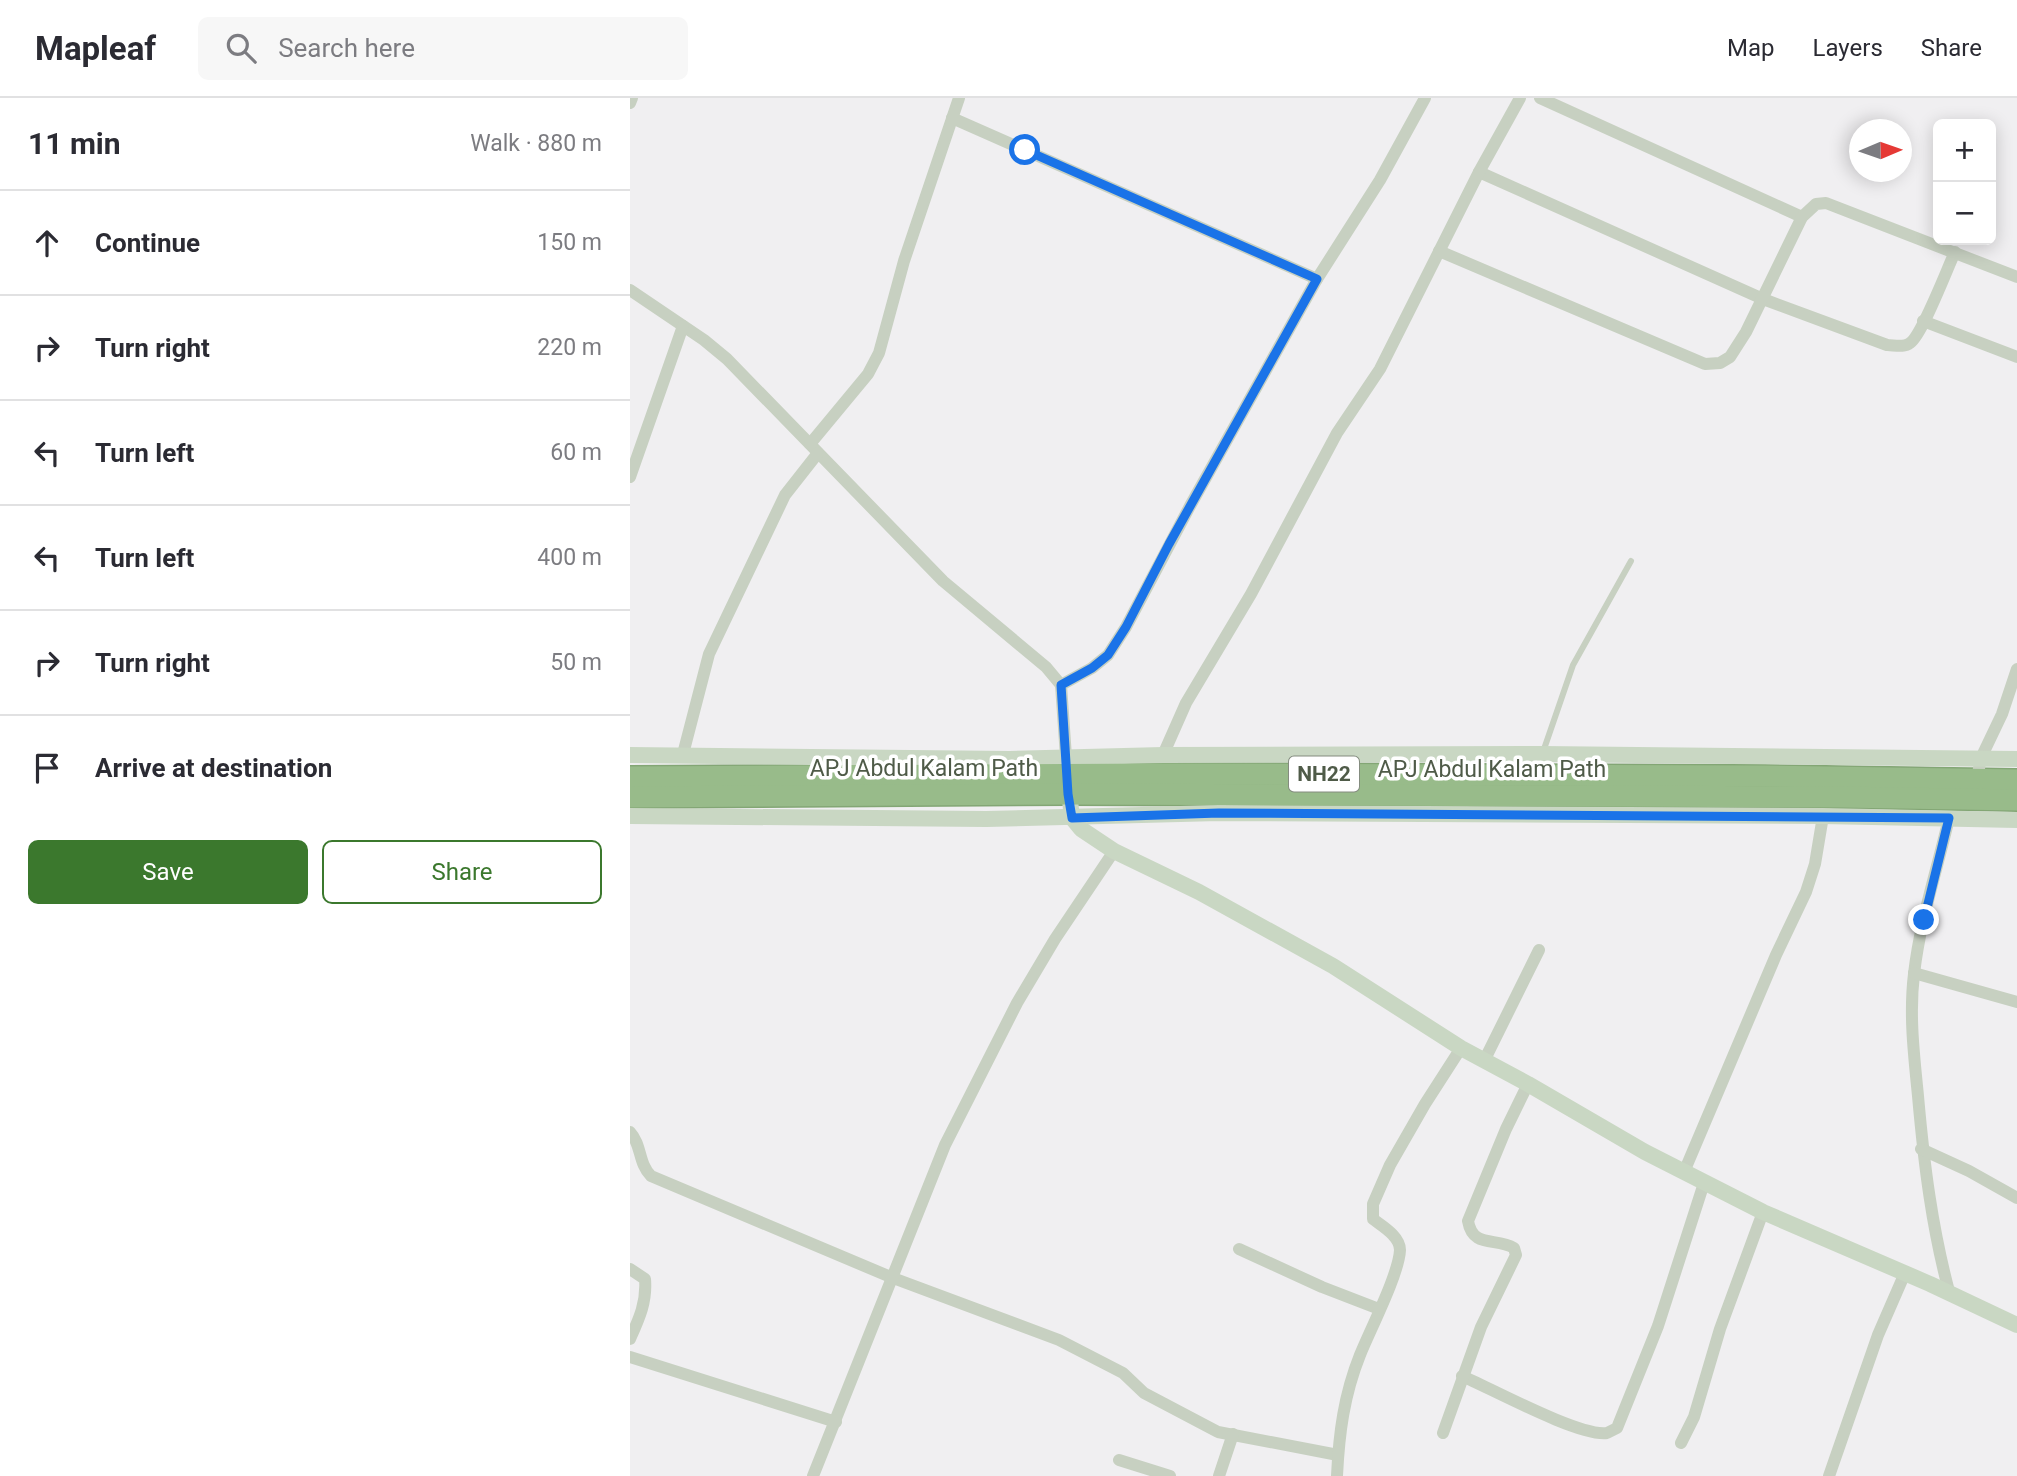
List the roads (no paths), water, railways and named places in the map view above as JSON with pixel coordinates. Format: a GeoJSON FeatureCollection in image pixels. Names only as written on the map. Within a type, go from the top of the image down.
{"type":"FeatureCollection","features":[{"type":"Feature","properties":{"kind":"highway","name":"APJ Abdul Kalam Path"},"geometry":{"type":"LineString","coordinates":[[630,797],[1067,775]]}},
{"type":"Feature","properties":{"kind":"highway","name":"APJ Abdul Kalam Path"},"geometry":{"type":"LineString","coordinates":[[630,776],[1887,778],[1976,789],[2017,800]]}},
{"type":"Feature","properties":{"kind":"highway","name":"APJ Abdul Kalam Path"},"geometry":{"type":"LineString","coordinates":[[1976,789],[2017,780]]}},
{"type":"Feature","properties":{"kind":"street"},"geometry":{"type":"LineString","coordinates":[[630,103],[632,98]]}},
{"type":"Feature","properties":{"kind":"street"},"geometry":{"type":"LineString","coordinates":[[683,754],[709,654],[785,495],[879,353],[904,261],[959,98]]}},
{"type":"Feature","properties":{"kind":"street"},"geometry":{"type":"LineString","coordinates":[[1061,685],[1092,668],[1108,655],[1126,627],[1171,540],[1317,279],[1380,180],[1425,98]]}},
{"type":"Feature","properties":{"kind":"street"},"geometry":{"type":"LineString","coordinates":[[1163,755],[1186,703],[1251,594],[1337,433],[1380,369],[1479,172],[1520,98]]}},
{"type":"Feature","properties":{"kind":"street"},"geometry":{"type":"LineString","coordinates":[[1540,98],[1802,217]]}},
{"type":"Feature","properties":{"kind":"street"},"geometry":{"type":"LineString","coordinates":[[952,118],[1317,279]]}},
{"type":"Feature","properties":{"kind":"street"},"geometry":{"type":"LineString","coordinates":[[1479,172],[1763,299],[1887,345],[1902,346],[1910,343],[1955,252]]}},
{"type":"Feature","properties":{"kind":"street"},"geometry":{"type":"LineString","coordinates":[[1439,251],[1705,364],[1720,363],[1730,357],[1763,299],[1802,217],[1816,204],[1826,203],[2017,277]]}},
{"type":"Feature","properties":{"kind":"street"},"geometry":{"type":"LineString","coordinates":[[630,290],[704,340],[727,359],[943,581],[1046,667],[1061,685],[1072,818],[1081,829],[1114,851],[1199,892],[1333,966],[1461,1048],[1485,1059],[1604,1130],[1704,1183],[2017,1325]]}},
{"type":"Feature","properties":{"kind":"street"},"geometry":{"type":"LineString","coordinates":[[1923,321],[2017,357]]}},
{"type":"Feature","properties":{"kind":"street"},"geometry":{"type":"LineString","coordinates":[[630,477],[683,326]]}},
{"type":"Feature","properties":{"kind":"street"},"geometry":{"type":"LineString","coordinates":[[1976,789],[1980,758],[2002,714],[2017,669]]}},
{"type":"Feature","properties":{"kind":"street","name":"NH22"},"geometry":{"type":"LineString","coordinates":[[630,755],[1010,759],[1067,775],[1163,755],[1542,754],[1887,778],[1980,758],[2017,759]]}},
{"type":"Feature","properties":{"kind":"street","name":"NH22"},"geometry":{"type":"LineString","coordinates":[[630,816],[1072,818],[1219,813],[1823,816],[2017,820]]}},
{"type":"Feature","properties":{"kind":"street"},"geometry":{"type":"LineString","coordinates":[[1684,1172],[1776,955],[1806,892],[1815,864],[1823,816]]}},
{"type":"Feature","properties":{"kind":"street"},"geometry":{"type":"LineString","coordinates":[[1949,818],[1928,900],[1914,973],[1912,1046],[1932,1221],[1951,1295]]}},
{"type":"Feature","properties":{"kind":"street"},"geometry":{"type":"LineString","coordinates":[[813,1476],[945,1145],[1017,1003],[1055,939],[1114,851]]}},
{"type":"Feature","properties":{"kind":"street"},"geometry":{"type":"LineString","coordinates":[[1485,1059],[1539,950]]}},
{"type":"Feature","properties":{"kind":"street"},"geometry":{"type":"LineString","coordinates":[[1914,973],[2017,1002]]}},
{"type":"Feature","properties":{"kind":"street"},"geometry":{"type":"LineString","coordinates":[[1337,1476],[1344,1404],[1351,1378],[1397,1266],[1401,1247],[1396,1237],[1373,1219],[1373,1204],[1390,1165],[1461,1048]]}},
{"type":"Feature","properties":{"kind":"street"},"geometry":{"type":"LineString","coordinates":[[1443,1433],[1481,1326],[1516,1255],[1514,1248],[1507,1244],[1478,1239],[1470,1231],[1468,1221],[1528,1084]]}},
{"type":"Feature","properties":{"kind":"street"},"geometry":{"type":"LineString","coordinates":[[630,1132],[638,1143],[643,1168],[652,1176],[893,1278],[1059,1340],[1123,1373],[1144,1393],[1218,1432],[1338,1455]]}},
{"type":"Feature","properties":{"kind":"street"},"geometry":{"type":"LineString","coordinates":[[1922,1149],[2017,1198]]}},
{"type":"Feature","properties":{"kind":"street"},"geometry":{"type":"LineString","coordinates":[[1462,1376],[1565,1423],[1608,1433],[1617,1428],[1658,1326],[1704,1183]]}},
{"type":"Feature","properties":{"kind":"street"},"geometry":{"type":"LineString","coordinates":[[1681,1444],[1694,1417],[1720,1329],[1763,1212]]}},
{"type":"Feature","properties":{"kind":"street"},"geometry":{"type":"LineString","coordinates":[[1239,1249],[1322,1287],[1379,1309]]}},
{"type":"Feature","properties":{"kind":"street"},"geometry":{"type":"LineString","coordinates":[[630,1269],[645,1279],[646,1293],[642,1311],[630,1339]]}},
{"type":"Feature","properties":{"kind":"street"},"geometry":{"type":"LineString","coordinates":[[1829,1476],[1878,1335],[1905,1273]]}},
{"type":"Feature","properties":{"kind":"street"},"geometry":{"type":"LineString","coordinates":[[630,1357],[836,1422]]}},
{"type":"Feature","properties":{"kind":"street"},"geometry":{"type":"LineString","coordinates":[[1219,1476],[1233,1434]]}},
{"type":"Feature","properties":{"kind":"street"},"geometry":{"type":"LineString","coordinates":[[1119,1460],[1170,1476]]}},
{"type":"Feature","properties":{"kind":"lane"},"geometry":{"type":"LineString","coordinates":[[1542,754],[1573,665],[1631,561]]}}]}
